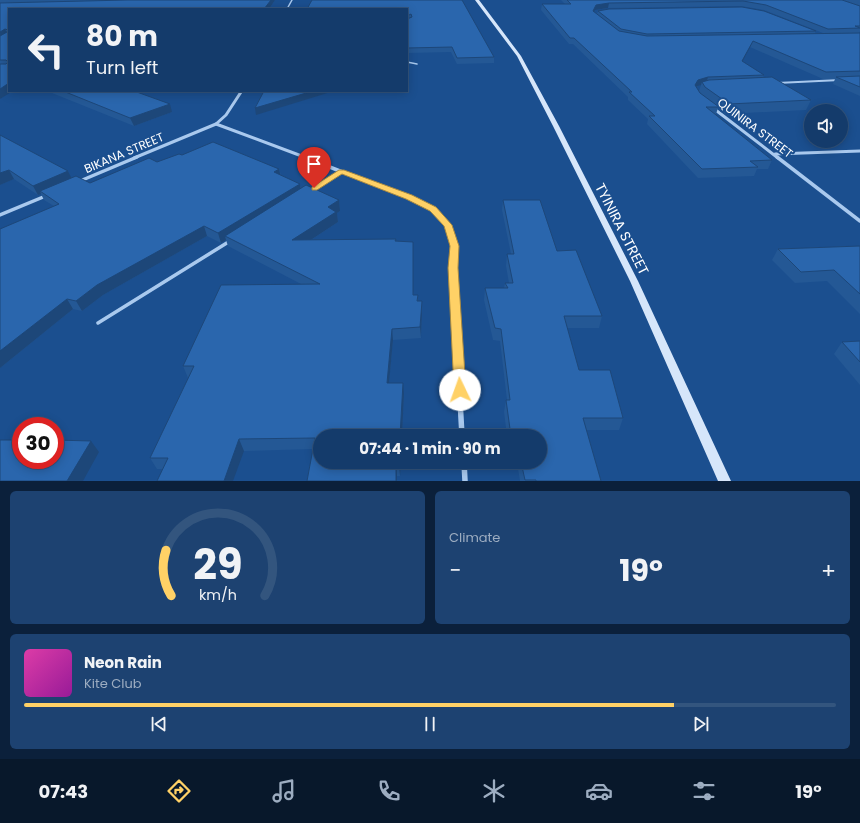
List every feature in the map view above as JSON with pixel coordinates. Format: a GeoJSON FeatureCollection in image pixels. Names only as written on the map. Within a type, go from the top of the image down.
{"type":"FeatureCollection","features":[{"type":"Feature","properties":{"kind":"street","name":"TYINIRA STREET"},"geometry":{"type":"LineString","coordinates":[[477,0],[519,56],[556,126],[634,281],[725,481]]}},
{"type":"Feature","properties":{"kind":"street"},"geometry":{"type":"LineString","coordinates":[[776,83],[845,80]]}},
{"type":"Feature","properties":{"kind":"street","name":"BIKANA STREET"},"geometry":{"type":"LineString","coordinates":[[73,184],[216,124],[226,115],[240,92]]}},
{"type":"Feature","properties":{"kind":"street","name":"QUINIRA STREET"},"geometry":{"type":"LineString","coordinates":[[712,108],[860,221]]}},
{"type":"Feature","properties":{"kind":"street"},"geometry":{"type":"LineString","coordinates":[[216,124],[409,197],[433,209],[448,225],[454,246],[453,268],[462,429]]}},
{"type":"Feature","properties":{"kind":"street"},"geometry":{"type":"LineString","coordinates":[[774,154],[860,151]]}},
{"type":"Feature","properties":{"kind":"street"},"geometry":{"type":"LineString","coordinates":[[0,215],[51,193]]}},
{"type":"Feature","properties":{"kind":"street"},"geometry":{"type":"LineString","coordinates":[[464,469],[465,481]]}},
{"type":"Feature","properties":{"kind":"lane"},"geometry":{"type":"LineString","coordinates":[[408,62],[417,64]]}},
{"type":"Feature","properties":{"kind":"lane"},"geometry":{"type":"LineString","coordinates":[[308,193],[341,172]]}},
{"type":"Feature","properties":{"kind":"lane"},"geometry":{"type":"LineString","coordinates":[[98,323],[233,239]]}},
{"type":"Feature","properties":{"kind":"building"},"geometry":{"type":"Polygon","coordinates":[[[127,0],[271,0],[265,8],[8,8],[8,30],[5,29],[0,32],[0,3],[127,0]]]}},
{"type":"Feature","properties":{"kind":"building"},"geometry":{"type":"Polygon","coordinates":[[[312,0],[462,0],[494,57],[457,58],[452,47],[408,48],[408,19],[412,17],[411,14],[408,16],[408,8],[308,8],[312,0]]]}},
{"type":"Feature","properties":{"kind":"building"},"geometry":{"type":"Polygon","coordinates":[[[567,0],[842,0],[860,6],[860,26],[855,26],[860,28],[828,29],[766,5],[743,1],[609,3],[596,5],[593,11],[619,31],[647,36],[860,33],[860,71],[826,72],[753,41],[742,61],[764,75],[708,77],[698,80],[695,85],[700,93],[719,107],[706,107],[772,160],[750,161],[758,167],[702,169],[649,116],[655,116],[629,92],[632,92],[574,38],[570,38],[542,4],[571,4],[567,0]]]}},
{"type":"Feature","properties":{"kind":"building"},"geometry":{"type":"Polygon","coordinates":[[[742,7],[764,11],[816,31],[647,34],[621,29],[598,11],[609,9],[742,7]]]}},
{"type":"Feature","properties":{"kind":"building"},"geometry":{"type":"Polygon","coordinates":[[[8,30],[8,62],[6,60],[0,60],[0,36],[8,30]]]}},
{"type":"Feature","properties":{"kind":"building"},"geometry":{"type":"Polygon","coordinates":[[[8,62],[8,84],[0,89],[0,64],[6,64],[8,62]]]}},
{"type":"Feature","properties":{"kind":"building"},"geometry":{"type":"Polygon","coordinates":[[[860,76],[860,87],[836,77],[860,76]]]}},
{"type":"Feature","properties":{"kind":"building"},"geometry":{"type":"Polygon","coordinates":[[[772,77],[811,100],[729,104],[705,87],[702,82],[709,80],[772,77]]]}},
{"type":"Feature","properties":{"kind":"building"},"geometry":{"type":"Polygon","coordinates":[[[65,92],[137,92],[170,104],[130,118],[65,92]]]}},
{"type":"Feature","properties":{"kind":"building"},"geometry":{"type":"Polygon","coordinates":[[[263,92],[310,92],[255,108],[263,92]]]}},
{"type":"Feature","properties":{"kind":"building"},"geometry":{"type":"Polygon","coordinates":[[[0,135],[68,171],[33,186],[9,170],[0,173],[0,135]]]}},
{"type":"Feature","properties":{"kind":"building"},"geometry":{"type":"Polygon","coordinates":[[[213,142],[279,169],[274,172],[300,184],[218,233],[204,226],[97,285],[76,301],[67,299],[0,351],[0,229],[59,204],[40,191],[76,176],[90,183],[149,158],[157,162],[179,154],[182,155],[213,142]]]}},
{"type":"Feature","properties":{"kind":"building"},"geometry":{"type":"Polygon","coordinates":[[[306,185],[339,200],[328,207],[336,212],[292,240],[396,239],[395,241],[413,242],[413,295],[418,295],[417,301],[422,301],[420,327],[392,329],[387,383],[403,383],[400,429],[313,429],[313,438],[239,439],[224,481],[157,481],[168,458],[150,458],[194,366],[183,366],[221,285],[320,284],[225,236],[306,185]]]}},
{"type":"Feature","properties":{"kind":"building"},"geometry":{"type":"Polygon","coordinates":[[[503,200],[540,200],[557,251],[576,250],[602,316],[564,316],[579,370],[610,370],[623,418],[583,418],[601,481],[525,480],[523,469],[547,469],[547,429],[510,429],[506,400],[510,400],[501,329],[495,328],[485,288],[508,288],[505,283],[513,283],[507,254],[514,254],[503,200]]]}},
{"type":"Feature","properties":{"kind":"building"},"geometry":{"type":"Polygon","coordinates":[[[860,246],[860,294],[834,270],[801,272],[778,249],[860,246]]]}},
{"type":"Feature","properties":{"kind":"building"},"geometry":{"type":"Polygon","coordinates":[[[860,341],[860,362],[842,342],[860,341]]]}},
{"type":"Feature","properties":{"kind":"building"},"geometry":{"type":"Polygon","coordinates":[[[0,440],[12,440],[12,469],[64,469],[64,440],[91,441],[67,481],[0,481],[0,440]]]}},
{"type":"Feature","properties":{"kind":"building"},"geometry":{"type":"Polygon","coordinates":[[[313,449],[313,469],[396,469],[396,481],[307,481],[313,449]]]}},
{"type":"Feature","properties":{"kind":"route"},"geometry":{"type":"LineString","coordinates":[[314,188],[341,172],[409,197],[433,209],[448,225],[454,246],[453,268],[460,390]]}}]}
